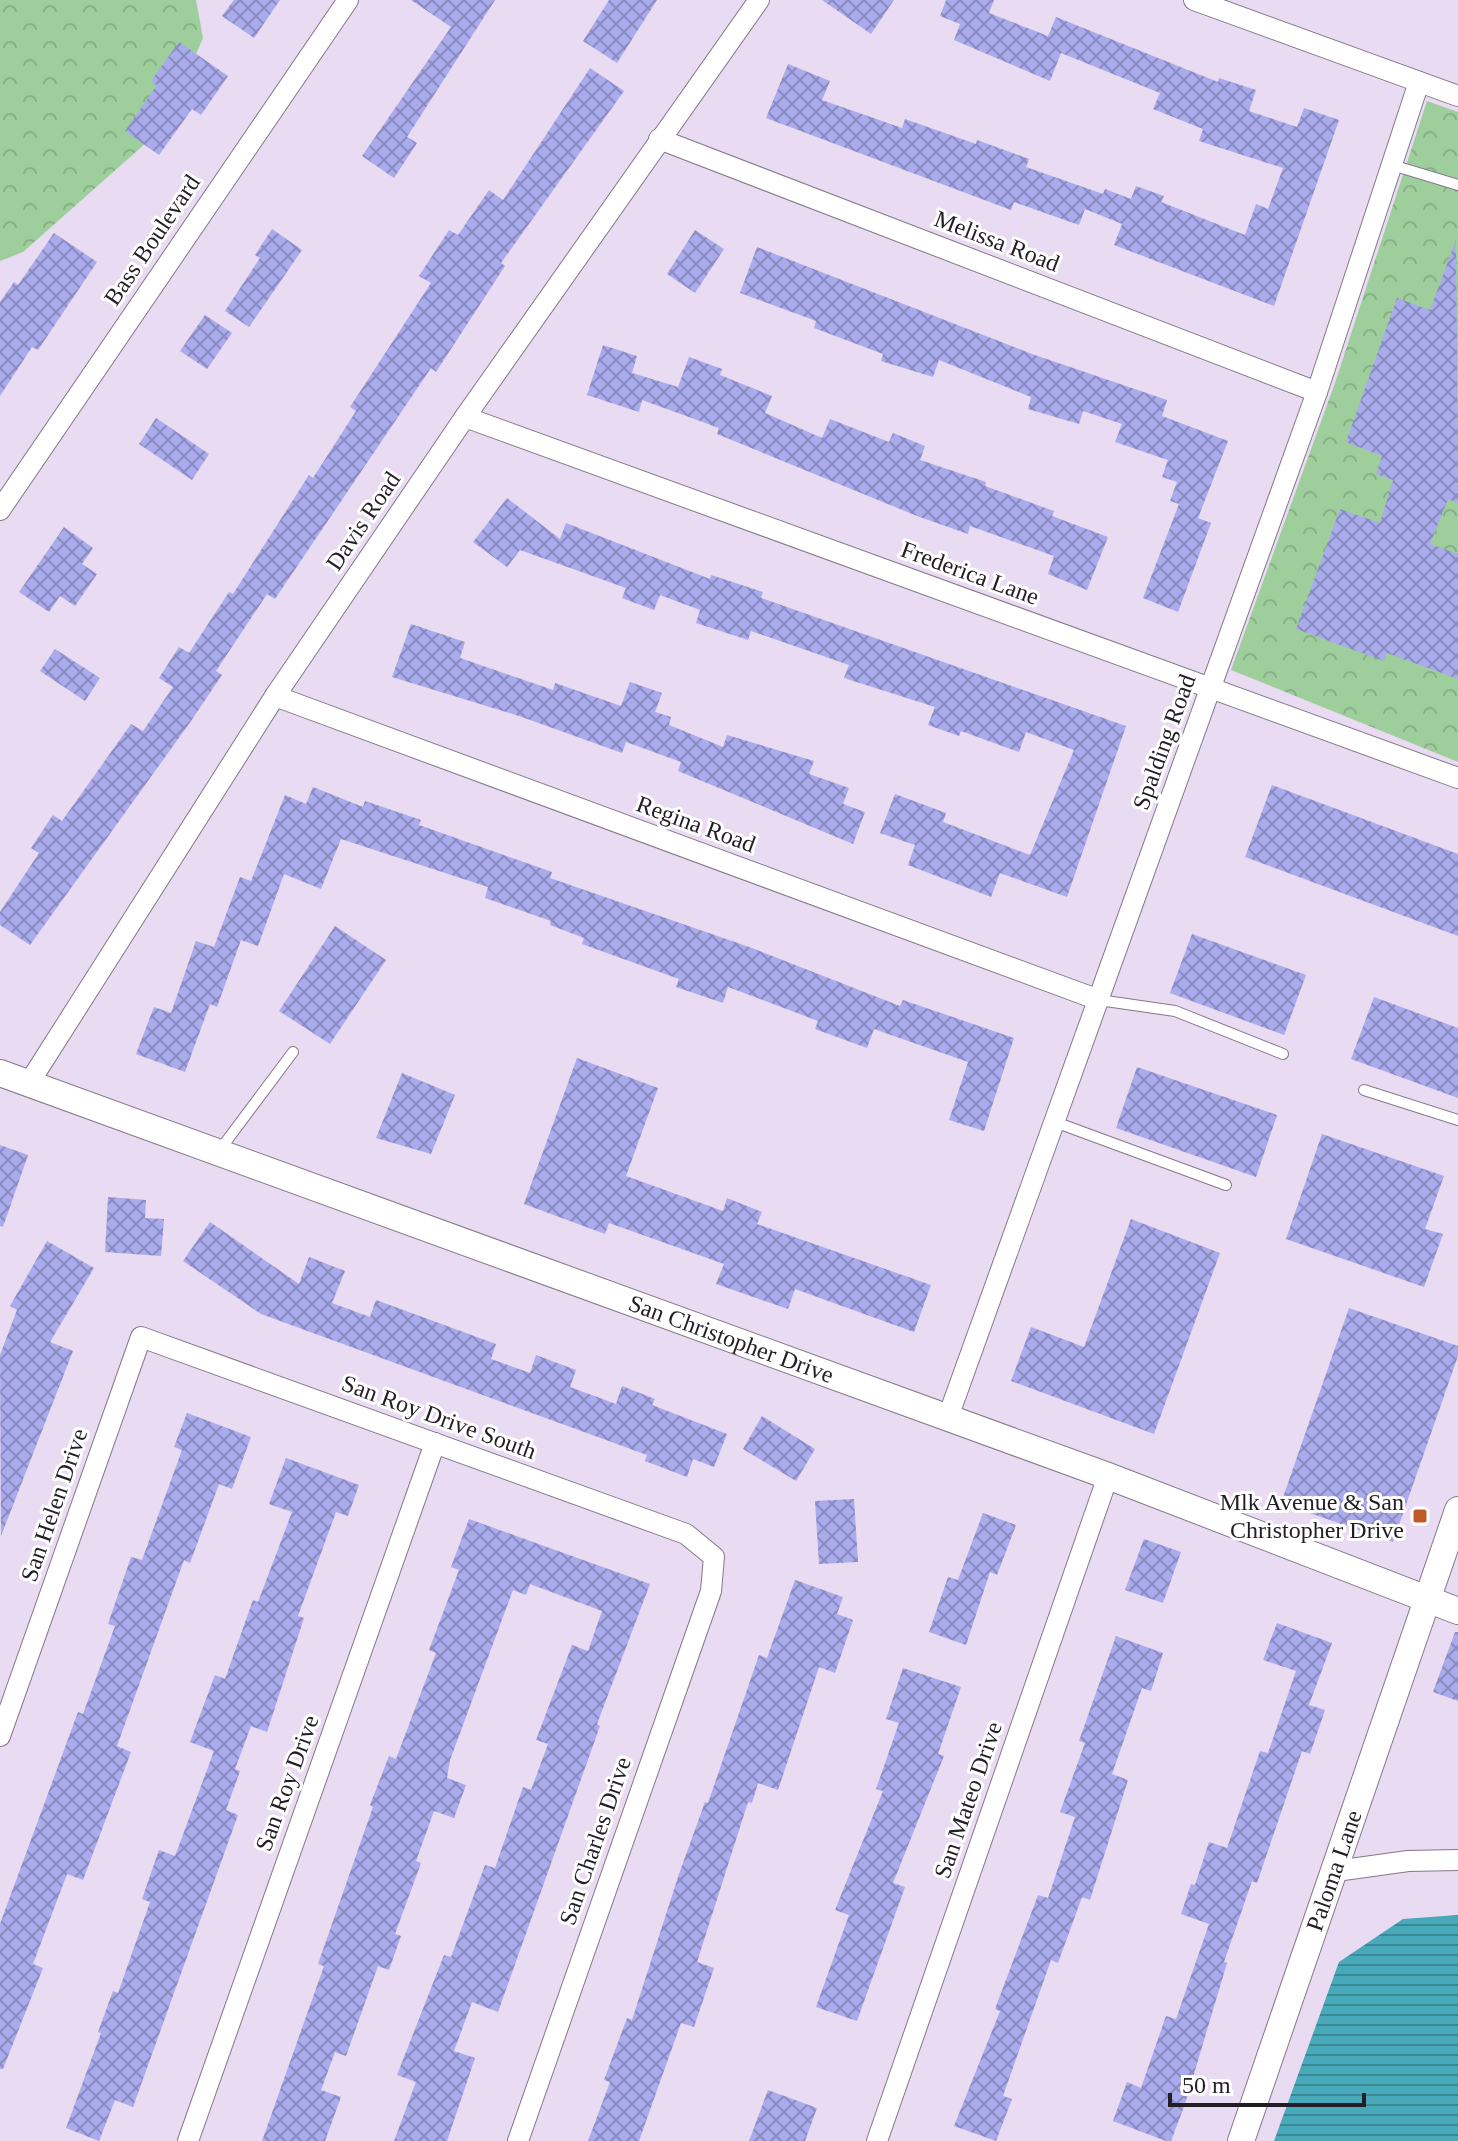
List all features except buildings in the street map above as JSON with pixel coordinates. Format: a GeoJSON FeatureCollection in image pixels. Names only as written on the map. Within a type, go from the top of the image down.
{"type":"FeatureCollection","features":[{"type":"Feature","properties":{"kind":"street","name":"Bass Boulevard"},"geometry":{"type":"LineString","coordinates":[[0,510],[348,0]]}},
{"type":"Feature","properties":{"kind":"street","name":"Davis Road"},"geometry":{"type":"LineString","coordinates":[[29,1083],[275,696],[465,417],[759,0]]}},
{"type":"Feature","properties":{"kind":"street"},"geometry":{"type":"LineString","coordinates":[[1194,0],[1458,96]]}},
{"type":"Feature","properties":{"kind":"street","name":"Spalding Road"},"geometry":{"type":"LineString","coordinates":[[948,1417],[1317,392],[1419,82]]}},
{"type":"Feature","properties":{"kind":"street","name":"Melissa Road"},"geometry":{"type":"LineString","coordinates":[[659,139],[1317,392]]}},
{"type":"Feature","properties":{"kind":"street","name":"Frederica Lane"},"geometry":{"type":"LineString","coordinates":[[465,417],[1458,778]]}},
{"type":"Feature","properties":{"kind":"street","name":"Regina Road"},"geometry":{"type":"LineString","coordinates":[[275,696],[1099,1000]]}},
{"type":"Feature","properties":{"kind":"street","name":"San Christopher Drive"},"geometry":{"type":"LineString","coordinates":[[0,1073],[1108,1476],[1458,1611]]}},
{"type":"Feature","properties":{"kind":"street","name":"San Roy Drive South"},"geometry":{"type":"LineString","coordinates":[[141,1337],[686,1534],[714,1557]]}},
{"type":"Feature","properties":{"kind":"street","name":"San Helen Drive"},"geometry":{"type":"LineString","coordinates":[[0,1736],[141,1337]]}},
{"type":"Feature","properties":{"kind":"street","name":"San Roy Drive"},"geometry":{"type":"LineString","coordinates":[[188,2141],[435,1443]]}},
{"type":"Feature","properties":{"kind":"street","name":"San Mateo Drive"},"geometry":{"type":"LineString","coordinates":[[877,2141],[1108,1476]]}},
{"type":"Feature","properties":{"kind":"street","name":"Paloma Lane"},"geometry":{"type":"LineString","coordinates":[[1241,2141],[1430,1601],[1458,1510]]}},
{"type":"Feature","properties":{"kind":"street","name":"San Charles Drive"},"geometry":{"type":"LineString","coordinates":[[518,2141],[711,1591],[714,1557]]}},
{"type":"Feature","properties":{"kind":"street"},"geometry":{"type":"LineString","coordinates":[[1336,1871],[1408,1861],[1458,1860]]}},
{"type":"Feature","properties":{"kind":"lane"},"geometry":{"type":"LineString","coordinates":[[1392,165],[1458,185]]}},
{"type":"Feature","properties":{"kind":"lane"},"geometry":{"type":"LineString","coordinates":[[1099,1000],[1175,1011],[1283,1054]]}},
{"type":"Feature","properties":{"kind":"lane"},"geometry":{"type":"LineString","coordinates":[[218,1152],[293,1052]]}},
{"type":"Feature","properties":{"kind":"lane"},"geometry":{"type":"LineString","coordinates":[[1364,1090],[1458,1120]]}},
{"type":"Feature","properties":{"kind":"lane"},"geometry":{"type":"LineString","coordinates":[[1055,1122],[1226,1185]]}},
{"type":"Feature","properties":{"kind":"green space"},"geometry":{"type":"Polygon","coordinates":[[[0,0],[196,0],[203,38],[164,127],[23,252],[0,261],[0,0]]]}},
{"type":"Feature","properties":{"kind":"green space"},"geometry":{"type":"Polygon","coordinates":[[[1427,101],[1458,112],[1458,762],[1231,670],[1335,383],[1427,101]]]}},
{"type":"Feature","properties":{"kind":"water"},"geometry":{"type":"Polygon","coordinates":[[[1458,1915],[1458,2141],[1274,2141],[1339,1962],[1403,1919],[1458,1915]]]}},
{"type":"Feature","properties":{"kind":"place","name":"Mlk Avenue & San Christopher Drive"},"geometry":{"type":"Point","coordinates":[1420,1516]}}]}
